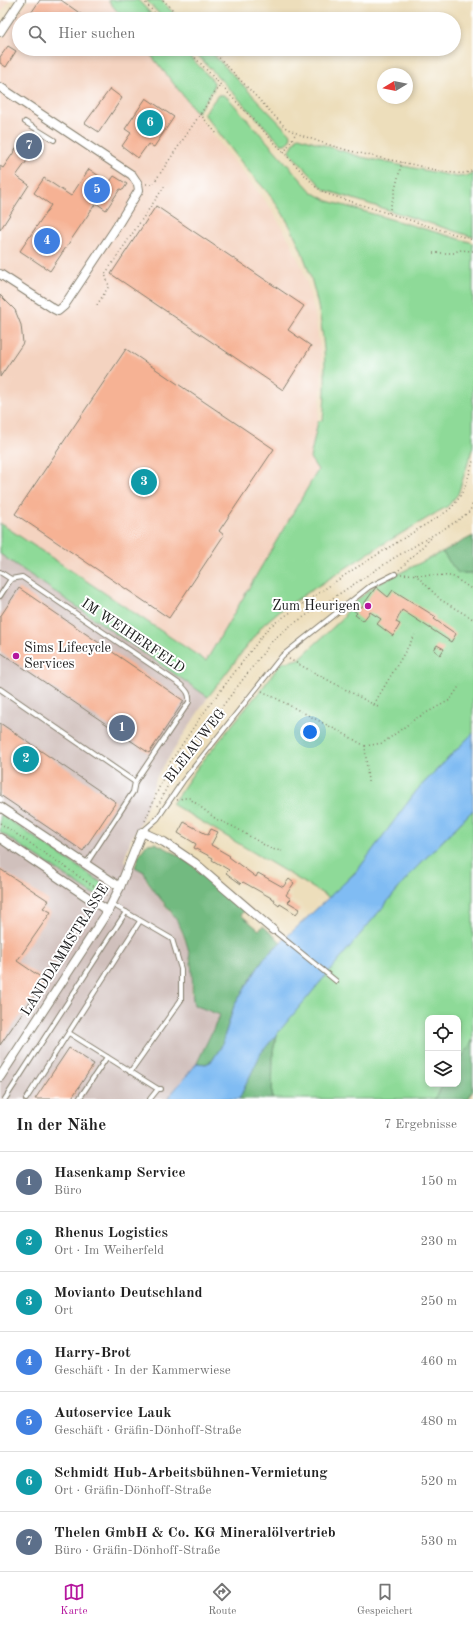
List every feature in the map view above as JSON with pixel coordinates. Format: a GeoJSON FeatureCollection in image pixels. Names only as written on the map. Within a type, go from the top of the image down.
{"type":"FeatureCollection","features":[{"type":"Feature","properties":{"kind":"street"},"geometry":{"type":"LineString","coordinates":[[13,12],[21,0]]}},
{"type":"Feature","properties":{"kind":"street"},"geometry":{"type":"LineString","coordinates":[[0,32],[12,14]]}},
{"type":"Feature","properties":{"kind":"street"},"geometry":{"type":"LineString","coordinates":[[0,87],[132,175],[138,184],[138,193],[64,306],[58,311],[54,310],[0,274]]}},
{"type":"Feature","properties":{"kind":"street"},"geometry":{"type":"LineString","coordinates":[[0,807],[120,887]]}},
{"type":"Feature","properties":{"kind":"street"},"geometry":{"type":"LineString","coordinates":[[142,832],[164,842],[195,863],[273,930]]}},
{"type":"Feature","properties":{"kind":"street","name":"LANDDAMMSTRASSE"},"geometry":{"type":"LineString","coordinates":[[0,1077],[110,907],[120,887],[142,832]]}},
{"type":"Feature","properties":{"kind":"street"},"geometry":{"type":"LineString","coordinates":[[0,838],[110,907]]}},
{"type":"Feature","properties":{"kind":"lane"},"geometry":{"type":"LineString","coordinates":[[25,122],[54,140]]}},
{"type":"Feature","properties":{"kind":"lane","name":"IM WEIHERFELD"},"geometry":{"type":"LineString","coordinates":[[0,572],[11,579],[22,577],[181,684],[188,692],[190,697],[190,702],[135,782],[133,792],[86,864]]}},
{"type":"Feature","properties":{"kind":"lane","name":"BLEIAUWEG"},"geometry":{"type":"LineString","coordinates":[[142,832],[157,819],[183,781],[282,656],[369,587],[395,574]]}},
{"type":"Feature","properties":{"kind":"lane"},"geometry":{"type":"LineString","coordinates":[[0,596],[11,579]]}},
{"type":"Feature","properties":{"kind":"lane"},"geometry":{"type":"LineString","coordinates":[[0,690],[135,782]]}},
{"type":"Feature","properties":{"kind":"lane"},"geometry":{"type":"LineString","coordinates":[[110,907],[126,912],[172,939],[181,970],[181,1000],[130,1072]]}},
{"type":"Feature","properties":{"kind":"lane"},"geometry":{"type":"LineString","coordinates":[[5,1099],[126,912]]}},
{"type":"Feature","properties":{"kind":"lane"},"geometry":{"type":"LineString","coordinates":[[26,1099],[140,921]]}},
{"type":"Feature","properties":{"kind":"lane"},"geometry":{"type":"LineString","coordinates":[[273,930],[336,981]]}},
{"type":"Feature","properties":{"kind":"lane"},"geometry":{"type":"LineString","coordinates":[[69,1033],[130,1072],[160,1089],[150,1099]]}},
{"type":"Feature","properties":{"kind":"lane"},"geometry":{"type":"LineString","coordinates":[[78,1099],[107,1057]]}},
{"type":"Feature","properties":{"kind":"path"},"geometry":{"type":"LineString","coordinates":[[143,0],[154,12]]}},
{"type":"Feature","properties":{"kind":"path"},"geometry":{"type":"LineString","coordinates":[[163,0],[175,12]]}},
{"type":"Feature","properties":{"kind":"path"},"geometry":{"type":"LineString","coordinates":[[194,56],[316,187],[327,194],[473,240]]}},
{"type":"Feature","properties":{"kind":"path"},"geometry":{"type":"LineString","coordinates":[[217,56],[286,128],[296,133],[348,150],[456,174],[470,172],[473,170]]}},
{"type":"Feature","properties":{"kind":"path"},"geometry":{"type":"LineString","coordinates":[[138,184],[153,184],[220,85]]}},
{"type":"Feature","properties":{"kind":"path"},"geometry":{"type":"LineString","coordinates":[[200,114],[217,134]]}},
{"type":"Feature","properties":{"kind":"path"},"geometry":{"type":"LineString","coordinates":[[284,153],[296,133]]}},
{"type":"Feature","properties":{"kind":"path"},"geometry":{"type":"LineString","coordinates":[[388,213],[402,162]]}},
{"type":"Feature","properties":{"kind":"path"},"geometry":{"type":"LineString","coordinates":[[97,305],[109,286],[105,274],[166,184]]}},
{"type":"Feature","properties":{"kind":"path"},"geometry":{"type":"LineString","coordinates":[[433,252],[454,253],[459,250],[473,251]]}},
{"type":"Feature","properties":{"kind":"path"},"geometry":{"type":"LineString","coordinates":[[142,832],[146,817],[169,764],[199,719],[269,626],[351,571],[449,510],[464,490],[473,461]]}},
{"type":"Feature","properties":{"kind":"path"},"geometry":{"type":"LineString","coordinates":[[395,574],[434,534]]}},
{"type":"Feature","properties":{"kind":"path"},"geometry":{"type":"LineString","coordinates":[[395,574],[452,576],[473,590]]}},
{"type":"Feature","properties":{"kind":"path"},"geometry":{"type":"LineString","coordinates":[[415,574],[441,600],[473,619]]}},
{"type":"Feature","properties":{"kind":"path"},"geometry":{"type":"LineString","coordinates":[[374,704],[415,635]]}},
{"type":"Feature","properties":{"kind":"path"},"geometry":{"type":"LineString","coordinates":[[282,656],[378,707]]}},
{"type":"Feature","properties":{"kind":"path"},"geometry":{"type":"LineString","coordinates":[[257,688],[365,746],[383,743],[415,719],[450,700],[460,685]]}},
{"type":"Feature","properties":{"kind":"path"},"geometry":{"type":"LineString","coordinates":[[365,746],[368,782]]}},
{"type":"Feature","properties":{"kind":"path"},"geometry":{"type":"LineString","coordinates":[[168,803],[183,798],[189,798],[216,819],[234,827],[271,850],[282,851]]}},
{"type":"Feature","properties":{"kind":"path"},"geometry":{"type":"LineString","coordinates":[[0,823],[102,892]]}},
{"type":"Feature","properties":{"kind":"shaded area"},"geometry":{"type":"Polygon","coordinates":[[[0,0],[10,0],[0,14],[0,0]]]}},
{"type":"Feature","properties":{"kind":"shaded area"},"geometry":{"type":"Polygon","coordinates":[[[28,0],[108,0],[117,12],[20,12],[28,0]]]}},
{"type":"Feature","properties":{"kind":"shaded area"},"geometry":{"type":"Polygon","coordinates":[[[12,23],[12,56],[151,56],[270,207],[290,241],[303,270],[315,314],[322,363],[318,421],[310,457],[318,470],[207,661],[0,523],[0,40],[12,23]]]}},
{"type":"Feature","properties":{"kind":"shaded area"},"geometry":{"type":"Polygon","coordinates":[[[0,554],[208,697],[157,776],[140,825],[131,839],[124,861],[144,872],[147,882],[177,921],[188,948],[192,975],[191,994],[220,1015],[197,1063],[167,1099],[0,1099],[0,554]]]}},
{"type":"Feature","properties":{"kind":"green space"},"geometry":{"type":"Polygon","coordinates":[[[108,0],[138,0],[149,12],[117,12],[108,0]]]}},
{"type":"Feature","properties":{"kind":"green space"},"geometry":{"type":"Polygon","coordinates":[[[146,0],[161,0],[172,12],[157,12],[146,0]]]}},
{"type":"Feature","properties":{"kind":"green space"},"geometry":{"type":"Polygon","coordinates":[[[152,56],[190,56],[214,82],[213,90],[197,113],[152,56]]]}},
{"type":"Feature","properties":{"kind":"green space"},"geometry":{"type":"Polygon","coordinates":[[[199,56],[215,56],[291,135],[290,140],[285,144],[281,144],[199,56]]]}},
{"type":"Feature","properties":{"kind":"green space"},"geometry":{"type":"Polygon","coordinates":[[[218,95],[223,95],[228,98],[312,192],[328,201],[473,243],[473,447],[458,494],[448,506],[375,549],[278,612],[263,625],[208,697],[0,554],[0,523],[206,661],[318,470],[310,458],[318,421],[323,420],[325,364],[323,336],[311,279],[302,251],[290,226],[275,202],[245,167],[204,114],[218,95]]]}},
{"type":"Feature","properties":{"kind":"green space"},"geometry":{"type":"Polygon","coordinates":[[[299,137],[361,157],[457,177],[467,176],[473,173],[473,237],[325,190],[289,152],[299,137]]]}},
{"type":"Feature","properties":{"kind":"green space"},"geometry":{"type":"Polygon","coordinates":[[[473,536],[473,573],[458,573],[442,552],[473,536]]]}},
{"type":"Feature","properties":{"kind":"green space"},"geometry":{"type":"Polygon","coordinates":[[[442,552],[458,573],[473,573],[473,733],[417,790],[364,863],[330,898],[172,804],[197,768],[281,663],[299,659],[344,617],[347,608],[376,585],[442,552]]]}},
{"type":"Feature","properties":{"kind":"green space"},"geometry":{"type":"Polygon","coordinates":[[[473,810],[473,1040],[461,1058],[461,1015],[425,1015],[425,1087],[442,1087],[434,1099],[272,1099],[273,1051],[278,1031],[414,870],[473,810]]]}},
{"type":"Feature","properties":{"kind":"green space"},"geometry":{"type":"Polygon","coordinates":[[[0,814],[99,881],[104,887],[101,895],[91,893],[0,832],[0,814]]]}},
{"type":"Feature","properties":{"kind":"green space"},"geometry":{"type":"Polygon","coordinates":[[[155,843],[180,856],[203,873],[245,910],[241,915],[259,930],[263,926],[281,942],[264,958],[234,1006],[221,1047],[212,1061],[206,1064],[197,1063],[220,1015],[194,1005],[188,946],[183,933],[173,915],[150,885],[144,872],[135,867],[139,855],[147,844],[155,843]]]}},
{"type":"Feature","properties":{"kind":"green space"},"geometry":{"type":"Polygon","coordinates":[[[278,1031],[273,1051],[272,1099],[239,1099],[260,1053],[278,1031]]]}},
{"type":"Feature","properties":{"kind":"green space"},"geometry":{"type":"Polygon","coordinates":[[[473,1040],[473,1091],[467,1099],[434,1099],[442,1087],[461,1087],[461,1058],[473,1040]]]}},
{"type":"Feature","properties":{"kind":"water"},"geometry":{"type":"Polygon","coordinates":[[[473,733],[473,810],[414,870],[261,1053],[239,1099],[167,1099],[197,1063],[206,1064],[212,1061],[221,1047],[234,1006],[264,958],[357,871],[417,790],[473,733]]]}},
{"type":"Feature","properties":{"kind":"building"},"geometry":{"type":"Polygon","coordinates":[[[40,0],[61,0],[78,12],[32,12],[40,0]]]}},
{"type":"Feature","properties":{"kind":"building"},"geometry":{"type":"Polygon","coordinates":[[[8,46],[12,48],[13,56],[6,67],[0,63],[0,57],[8,46]]]}},
{"type":"Feature","properties":{"kind":"building"},"geometry":{"type":"Polygon","coordinates":[[[110,89],[122,98],[99,132],[85,123],[110,89]]]}},
{"type":"Feature","properties":{"kind":"building"},"geometry":{"type":"Polygon","coordinates":[[[146,98],[174,117],[154,147],[148,144],[138,158],[122,146],[131,133],[125,129],[146,98]]]}},
{"type":"Feature","properties":{"kind":"building"},"geometry":{"type":"Polygon","coordinates":[[[27,133],[42,143],[31,159],[29,158],[16,176],[29,185],[0,230],[0,166],[3,168],[27,133]]]}},
{"type":"Feature","properties":{"kind":"building"},"geometry":{"type":"Polygon","coordinates":[[[89,169],[109,183],[114,176],[127,184],[123,190],[120,189],[106,210],[96,203],[50,271],[20,251],[51,205],[34,193],[44,178],[71,196],[89,169]]]}},
{"type":"Feature","properties":{"kind":"building"},"geometry":{"type":"Polygon","coordinates":[[[156,206],[304,306],[288,330],[311,346],[283,390],[111,274],[156,206]]]}},
{"type":"Feature","properties":{"kind":"building"},"geometry":{"type":"Polygon","coordinates":[[[0,295],[15,310],[21,325],[23,343],[0,377],[0,295]]]}},
{"type":"Feature","properties":{"kind":"building"},"geometry":{"type":"Polygon","coordinates":[[[126,349],[274,449],[219,531],[224,535],[169,618],[15,514],[126,349]]]}},
{"type":"Feature","properties":{"kind":"building"},"geometry":{"type":"Polygon","coordinates":[[[376,587],[388,597],[393,590],[436,617],[434,619],[456,634],[451,642],[402,610],[396,622],[400,624],[393,636],[377,624],[381,619],[370,612],[363,621],[355,615],[357,613],[352,609],[356,604],[361,608],[376,587]]]}},
{"type":"Feature","properties":{"kind":"building"},"geometry":{"type":"Polygon","coordinates":[[[19,588],[184,701],[149,753],[0,652],[0,617],[19,588]]]}},
{"type":"Feature","properties":{"kind":"building"},"geometry":{"type":"Polygon","coordinates":[[[437,645],[444,649],[440,655],[434,650],[437,645]]]}},
{"type":"Feature","properties":{"kind":"building"},"geometry":{"type":"Polygon","coordinates":[[[0,723],[116,802],[83,851],[0,795],[0,723]]]}},
{"type":"Feature","properties":{"kind":"building"},"geometry":{"type":"Polygon","coordinates":[[[184,822],[208,835],[211,829],[218,832],[211,845],[230,856],[229,857],[256,877],[258,873],[283,887],[289,879],[294,883],[286,895],[291,899],[288,902],[300,909],[296,914],[280,904],[279,906],[274,902],[275,900],[243,882],[241,884],[226,873],[229,870],[212,860],[213,858],[194,848],[196,844],[178,833],[184,822]]]}},
{"type":"Feature","properties":{"kind":"building"},"geometry":{"type":"Polygon","coordinates":[[[0,869],[49,901],[43,908],[51,912],[17,961],[45,980],[0,1045],[0,869]]]}},
{"type":"Feature","properties":{"kind":"building"},"geometry":{"type":"Polygon","coordinates":[[[69,1048],[94,1064],[71,1099],[35,1099],[69,1048]]]}},
{"type":"Feature","properties":{"kind":"place","name":"Schmidt Hub-Arbeitsbühnen-Vermietung"},"geometry":{"type":"Point","coordinates":[150,123]}},
{"type":"Feature","properties":{"kind":"place","name":"Thelen GmbH & Co. KG Mineralölvertrieb"},"geometry":{"type":"Point","coordinates":[29,146]}},
{"type":"Feature","properties":{"kind":"place","name":"Autoservice Lauk"},"geometry":{"type":"Point","coordinates":[97,190]}},
{"type":"Feature","properties":{"kind":"place","name":"Harry-Brot"},"geometry":{"type":"Point","coordinates":[47,241]}},
{"type":"Feature","properties":{"kind":"place","name":"Movianto Deutschland"},"geometry":{"type":"Point","coordinates":[144,482]}},
{"type":"Feature","properties":{"kind":"place","name":"Zum Heurigen"},"geometry":{"type":"Point","coordinates":[368,606]}},
{"type":"Feature","properties":{"kind":"place","name":"Sims Lifecycle Services"},"geometry":{"type":"Point","coordinates":[16,656]}},
{"type":"Feature","properties":{"kind":"place","name":"Hasenkamp Service"},"geometry":{"type":"Point","coordinates":[122,728]}},
{"type":"Feature","properties":{"kind":"place","name":"Rhenus Logistics"},"geometry":{"type":"Point","coordinates":[26,759]}}]}
